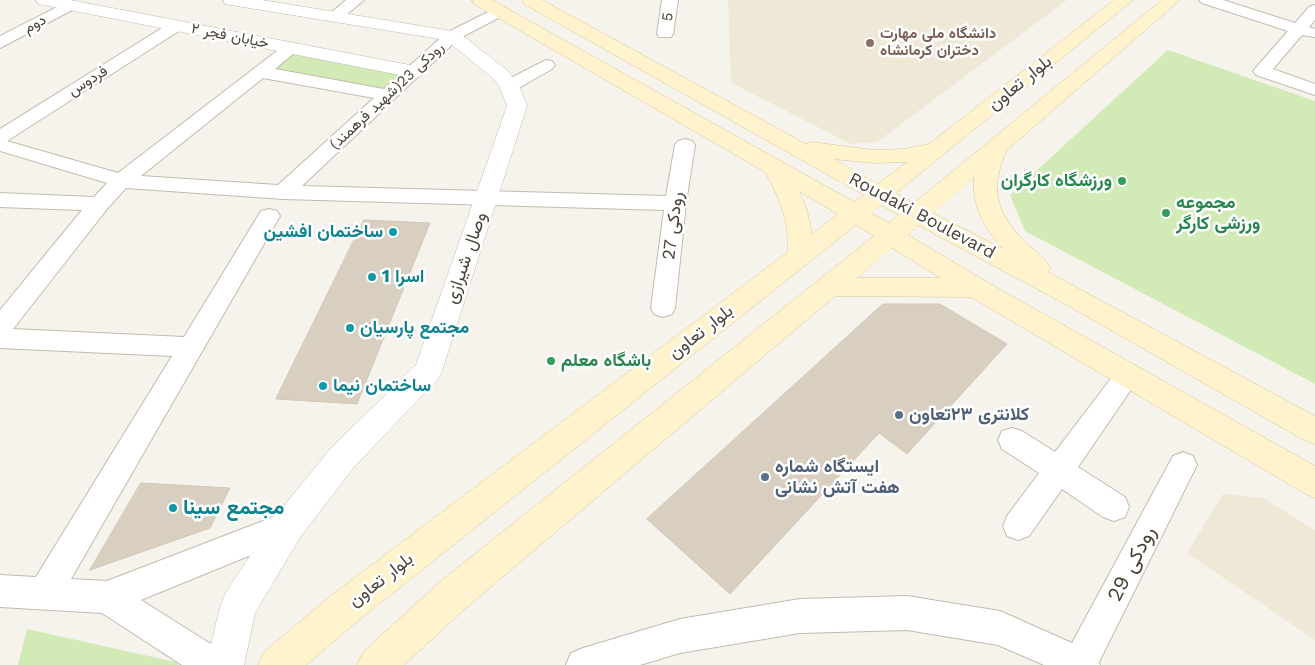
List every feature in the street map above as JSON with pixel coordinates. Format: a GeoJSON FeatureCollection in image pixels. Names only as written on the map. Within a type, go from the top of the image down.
{"type":"FeatureCollection","features":[{"type":"Feature","properties":{"kind":"main road","name":"Roudaki Boulevard"},"geometry":{"type":"LineString","coordinates":[[480,0],[891,234],[976,288],[1315,483]]}},
{"type":"Feature","properties":{"kind":"main road","name":"Roudaki Boulevard"},"geometry":{"type":"LineString","coordinates":[[530,0],[916,214],[1074,297],[1315,430]]}},
{"type":"Feature","properties":{"kind":"main road","name":"بلوار تعاون"},"geometry":{"type":"LineString","coordinates":[[278,665],[346,607],[937,150],[1125,0]]}},
{"type":"Feature","properties":{"kind":"main road","name":"بلوار تعاون"},"geometry":{"type":"LineString","coordinates":[[376,665],[454,594],[829,287],[1172,0]]}},
{"type":"Feature","properties":{"kind":"main road"},"geometry":{"type":"LineString","coordinates":[[999,143],[984,182],[987,205],[993,218],[1025,256],[1074,297]]}},
{"type":"Feature","properties":{"kind":"main road"},"geometry":{"type":"LineString","coordinates":[[794,146],[848,155],[879,157],[904,156],[937,150]]}},
{"type":"Feature","properties":{"kind":"main road"},"geometry":{"type":"LineString","coordinates":[[775,169],[790,194],[799,218],[801,235],[800,255]]}},
{"type":"Feature","properties":{"kind":"main road"},"geometry":{"type":"LineString","coordinates":[[829,287],[976,288]]}},
{"type":"Feature","properties":{"kind":"street","name":"خیابان فجر ۲"},"geometry":{"type":"LineString","coordinates":[[44,0],[415,72]]}},
{"type":"Feature","properties":{"kind":"street","name":"وصال شیرازی"},"geometry":{"type":"LineString","coordinates":[[226,665],[238,607],[289,525],[343,457],[428,371],[517,106],[509,86],[501,75],[452,36],[231,0]]}},
{"type":"Feature","properties":{"kind":"street"},"geometry":{"type":"LineString","coordinates":[[334,16],[356,0]]}},
{"type":"Feature","properties":{"kind":"street","name":"5"},"geometry":{"type":"LineString","coordinates":[[665,34],[670,0]]}},
{"type":"Feature","properties":{"kind":"street"},"geometry":{"type":"LineString","coordinates":[[1207,0],[1315,34]]}},
{"type":"Feature","properties":{"kind":"street","name":"دوم"},"geometry":{"type":"LineString","coordinates":[[0,43],[71,5]]}},
{"type":"Feature","properties":{"kind":"street"},"geometry":{"type":"LineString","coordinates":[[1315,10],[1262,71],[1315,90]]}},
{"type":"Feature","properties":{"kind":"street","name":"رودکی 23(شهید فرهمند)"},"geometry":{"type":"LineString","coordinates":[[283,192],[452,36],[500,11]]}},
{"type":"Feature","properties":{"kind":"street","name":"فردوس"},"geometry":{"type":"LineString","coordinates":[[0,137],[176,26]]}},
{"type":"Feature","properties":{"kind":"street"},"geometry":{"type":"LineString","coordinates":[[0,327],[99,204],[121,181],[292,48]]}},
{"type":"Feature","properties":{"kind":"street"},"geometry":{"type":"LineString","coordinates":[[509,86],[546,65]]}},
{"type":"Feature","properties":{"kind":"street"},"geometry":{"type":"LineString","coordinates":[[260,72],[389,96]]}},
{"type":"Feature","properties":{"kind":"street"},"geometry":{"type":"LineString","coordinates":[[0,145],[121,181],[283,192],[675,203]]}},
{"type":"Feature","properties":{"kind":"street","name":"رودکی 27"},"geometry":{"type":"LineString","coordinates":[[663,308],[675,203],[685,145]]}},
{"type":"Feature","properties":{"kind":"street"},"geometry":{"type":"LineString","coordinates":[[0,200],[99,204]]}},
{"type":"Feature","properties":{"kind":"street"},"geometry":{"type":"LineString","coordinates":[[44,594],[269,216]]}},
{"type":"Feature","properties":{"kind":"street"},"geometry":{"type":"LineString","coordinates":[[0,338],[191,347]]}},
{"type":"Feature","properties":{"kind":"street"},"geometry":{"type":"LineString","coordinates":[[1018,526],[1128,375]]}},
{"type":"Feature","properties":{"kind":"street"},"geometry":{"type":"LineString","coordinates":[[1012,440],[1114,507]]}},
{"type":"Feature","properties":{"kind":"street","name":"رودکی 29"},"geometry":{"type":"LineString","coordinates":[[1082,664],[1183,465]]}},
{"type":"Feature","properties":{"kind":"street"},"geometry":{"type":"LineString","coordinates":[[0,591],[107,597],[289,525]]}},
{"type":"Feature","properties":{"kind":"street"},"geometry":{"type":"LineString","coordinates":[[107,597],[213,665]]}},
{"type":"Feature","properties":{"kind":"street"},"geometry":{"type":"LineString","coordinates":[[583,665],[680,636],[800,616],[907,613],[1000,628],[1082,664]]}},
{"type":"Feature","properties":{"kind":"shaded area","name":"دانشگاه ملی مهارت دختران کرمانشاه"},"geometry":{"type":"Polygon","coordinates":[[[728,0],[1067,0],[877,142],[851,144],[731,83],[728,0]]]}},
{"type":"Feature","properties":{"kind":"shaded area"},"geometry":{"type":"Polygon","coordinates":[[[1223,494],[1263,498],[1315,530],[1315,640],[1187,553],[1223,494]]]}},
{"type":"Feature","properties":{"kind":"green space","name":"مجموعه ورزشی کارگر"},"geometry":{"type":"Polygon","coordinates":[[[1168,50],[1315,101],[1315,384],[1025,231],[1010,195],[1168,50]]]}},
{"type":"Feature","properties":{"kind":"green space"},"geometry":{"type":"Polygon","coordinates":[[[294,52],[406,74],[387,92],[273,68],[294,52]]]}},
{"type":"Feature","properties":{"kind":"green space"},"geometry":{"type":"Polygon","coordinates":[[[27,629],[180,663],[177,665],[18,665],[27,629]]]}},
{"type":"Feature","properties":{"kind":"building"},"geometry":{"type":"Polygon","coordinates":[[[364,220],[430,223],[357,404],[276,399],[364,220]]]}},
{"type":"Feature","properties":{"kind":"building"},"geometry":{"type":"Polygon","coordinates":[[[883,304],[940,304],[1007,344],[907,454],[879,433],[730,594],[647,519],[883,304]]]}},
{"type":"Feature","properties":{"kind":"building","name":"مجتمع سینا"},"geometry":{"type":"Polygon","coordinates":[[[141,483],[230,488],[210,528],[90,570],[141,483]]]}},
{"type":"Feature","properties":{"kind":"place","name":"دانشگاه ملی مهارت دختران کرمانشاه"},"geometry":{"type":"Point","coordinates":[870,43]}},
{"type":"Feature","properties":{"kind":"place","name":"ورزشگاه کارگران"},"geometry":{"type":"Point","coordinates":[1122,181]}},
{"type":"Feature","properties":{"kind":"place","name":"مجموعه ورزشی کارگر"},"geometry":{"type":"Point","coordinates":[1166,213]}},
{"type":"Feature","properties":{"kind":"place","name":"ساختمان افشین"},"geometry":{"type":"Point","coordinates":[393,232]}},
{"type":"Feature","properties":{"kind":"place","name":"اسرا 1"},"geometry":{"type":"Point","coordinates":[372,277]}},
{"type":"Feature","properties":{"kind":"place","name":"مجتمع پارسیان"},"geometry":{"type":"Point","coordinates":[350,328]}},
{"type":"Feature","properties":{"kind":"place","name":"باشگاه معلم"},"geometry":{"type":"Point","coordinates":[551,361]}},
{"type":"Feature","properties":{"kind":"place","name":"ساختمان نیما"},"geometry":{"type":"Point","coordinates":[323,386]}},
{"type":"Feature","properties":{"kind":"place","name":"کلانتری ۲۳تعاون"},"geometry":{"type":"Point","coordinates":[899,415]}},
{"type":"Feature","properties":{"kind":"place","name":"ایستگاه شماره هفت آتش نشانی"},"geometry":{"type":"Point","coordinates":[765,477]}},
{"type":"Feature","properties":{"kind":"place","name":"مجتمع سینا"},"geometry":{"type":"Point","coordinates":[173,508]}}]}
